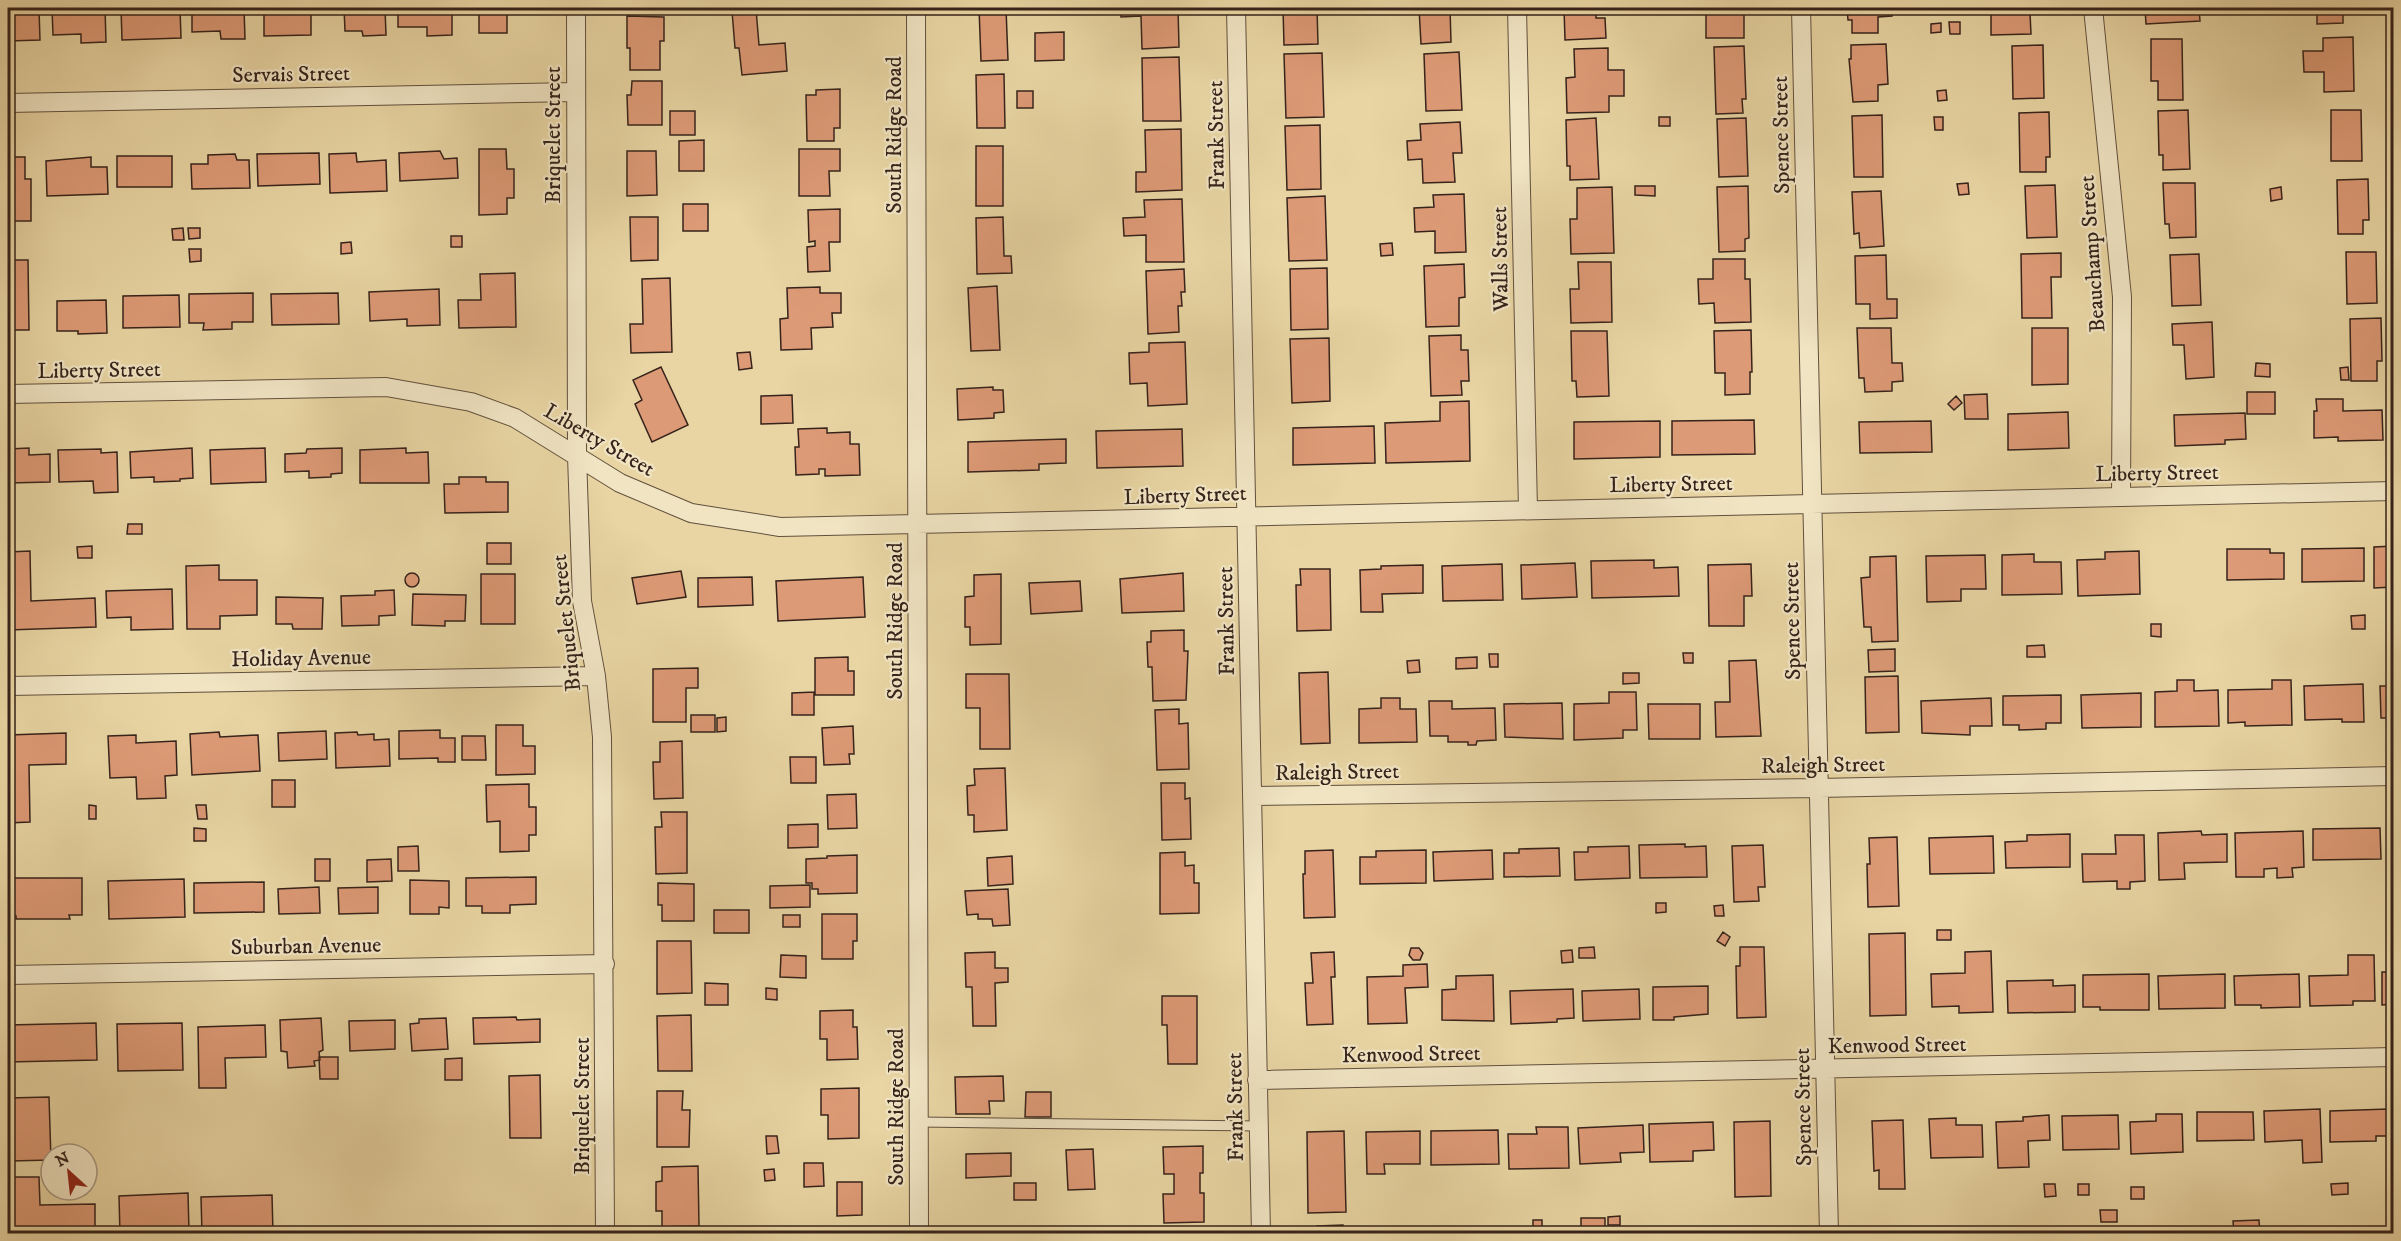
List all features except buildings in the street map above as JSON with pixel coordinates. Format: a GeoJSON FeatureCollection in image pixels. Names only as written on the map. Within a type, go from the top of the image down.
{"type":"FeatureCollection","features":[{"type":"Feature","properties":{"kind":"street","name":"Briquelet Street"},"geometry":{"type":"LineString","coordinates":[[576,8],[578,456],[582,601],[596,676],[602,737],[605,1233]]}},
{"type":"Feature","properties":{"kind":"street","name":"South Ridge Road"},"geometry":{"type":"LineString","coordinates":[[916,8],[919,1233]]}},
{"type":"Feature","properties":{"kind":"street","name":"Frank Street"},"geometry":{"type":"LineString","coordinates":[[1236,8],[1261,1233]]}},
{"type":"Feature","properties":{"kind":"street","name":"Walls Street"},"geometry":{"type":"LineString","coordinates":[[1517,8],[1528,510]]}},
{"type":"Feature","properties":{"kind":"street","name":"Spence Street"},"geometry":{"type":"LineString","coordinates":[[1802,8],[1829,1233]]}},
{"type":"Feature","properties":{"kind":"street","name":"Beauchamp Street"},"geometry":{"type":"LineString","coordinates":[[2093,8],[2122,297],[2121,497]]}},
{"type":"Feature","properties":{"kind":"street","name":"Servais Street"},"geometry":{"type":"LineString","coordinates":[[8,103],[576,92]]}},
{"type":"Feature","properties":{"kind":"street","name":"Liberty Street"},"geometry":{"type":"LineString","coordinates":[[8,394],[386,387],[471,402],[515,418],[620,483],[691,513],[780,527],[2394,491]]}},
{"type":"Feature","properties":{"kind":"street","name":"Holiday Avenue"},"geometry":{"type":"LineString","coordinates":[[8,686],[596,676]]}},
{"type":"Feature","properties":{"kind":"street","name":"Raleigh Street"},"geometry":{"type":"LineString","coordinates":[[1253,796],[1819,788],[2394,776]]}},
{"type":"Feature","properties":{"kind":"street","name":"Suburban Avenue"},"geometry":{"type":"LineString","coordinates":[[8,975],[604,963]]}},
{"type":"Feature","properties":{"kind":"street","name":"Kenwood Street"},"geometry":{"type":"LineString","coordinates":[[1257,1080],[2394,1057]]}},
{"type":"Feature","properties":{"kind":"lane"},"geometry":{"type":"LineString","coordinates":[[919,1122],[1259,1125]]}}]}
